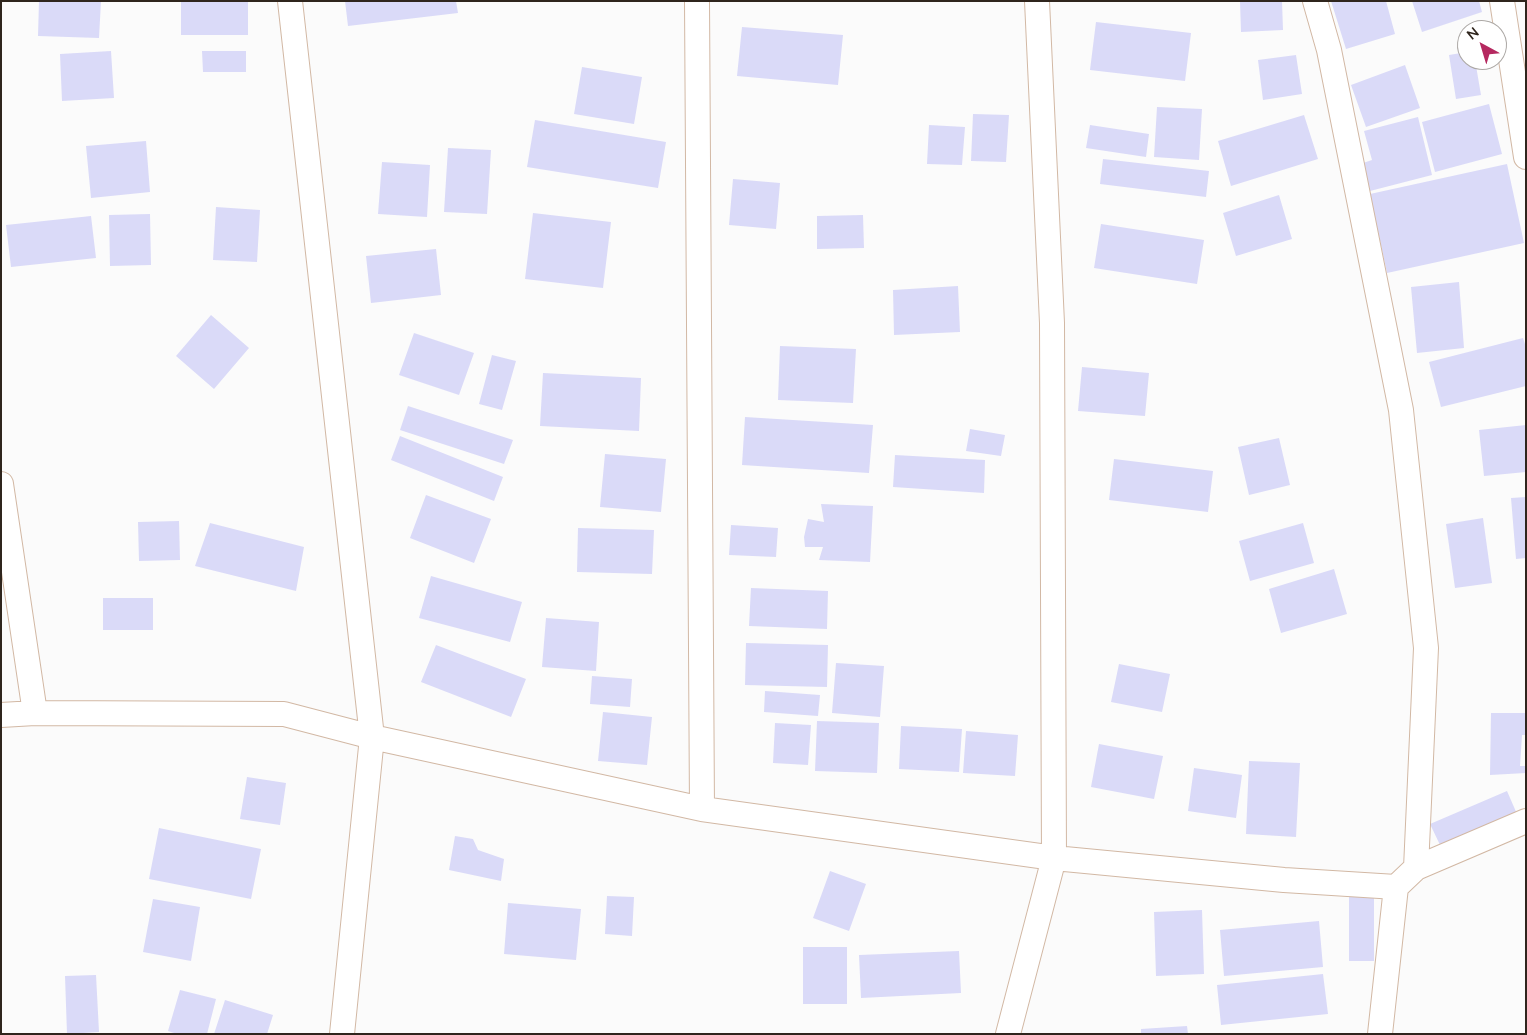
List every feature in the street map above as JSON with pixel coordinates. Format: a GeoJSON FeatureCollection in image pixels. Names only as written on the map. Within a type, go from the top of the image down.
{"type":"FeatureCollection","features":[{"type":"Feature","properties":{"kind":"street"},"geometry":{"type":"LineString","coordinates":[[290,1],[372,737],[342,1034]]}},
{"type":"Feature","properties":{"kind":"street"},"geometry":{"type":"LineString","coordinates":[[697,1],[702,809]]}},
{"type":"Feature","properties":{"kind":"street"},"geometry":{"type":"LineString","coordinates":[[1008,1034],[1054,858],[1052,323],[1037,1]]}},
{"type":"Feature","properties":{"kind":"street"},"geometry":{"type":"LineString","coordinates":[[1315,1],[1329,50],[1401,410],[1426,648],[1416,868]]}},
{"type":"Feature","properties":{"kind":"street"},"geometry":{"type":"LineString","coordinates":[[1502,1],[1526,157]]}},
{"type":"Feature","properties":{"kind":"street"},"geometry":{"type":"LineString","coordinates":[[1,484],[35,713]]}},
{"type":"Feature","properties":{"kind":"street"},"geometry":{"type":"LineString","coordinates":[[1,715],[35,713],[284,714],[372,737],[702,809],[1054,858],[1284,880],[1396,887]]}},
{"type":"Feature","properties":{"kind":"street"},"geometry":{"type":"LineString","coordinates":[[1380,1034],[1396,887],[1416,868],[1526,821]]}},
{"type":"Feature","properties":{"kind":"building"},"geometry":{"type":"Polygon","coordinates":[[[39,1],[101,1],[99,38],[38,36],[39,1]]]}},
{"type":"Feature","properties":{"kind":"building"},"geometry":{"type":"Polygon","coordinates":[[[181,1],[248,1],[248,35],[181,35],[181,1]]]}},
{"type":"Feature","properties":{"kind":"building"},"geometry":{"type":"Polygon","coordinates":[[[345,1],[456,1],[458,13],[348,26],[345,1]]]}},
{"type":"Feature","properties":{"kind":"building"},"geometry":{"type":"Polygon","coordinates":[[[1240,1],[1282,1],[1283,30],[1241,32],[1240,1]]]}},
{"type":"Feature","properties":{"kind":"building"},"geometry":{"type":"Polygon","coordinates":[[[1331,1],[1386,1],[1395,34],[1346,49],[1331,1]]]}},
{"type":"Feature","properties":{"kind":"building"},"geometry":{"type":"Polygon","coordinates":[[[1412,1],[1479,1],[1482,12],[1422,32],[1412,1]]]}},
{"type":"Feature","properties":{"kind":"building"},"geometry":{"type":"Polygon","coordinates":[[[1096,22],[1191,33],[1185,81],[1090,70],[1096,22]]]}},
{"type":"Feature","properties":{"kind":"building"},"geometry":{"type":"Polygon","coordinates":[[[742,27],[843,35],[838,85],[737,76],[742,27]]]}},
{"type":"Feature","properties":{"kind":"building"},"geometry":{"type":"Polygon","coordinates":[[[111,51],[114,98],[62,101],[60,54],[111,51]]]}},
{"type":"Feature","properties":{"kind":"building"},"geometry":{"type":"Polygon","coordinates":[[[202,51],[246,51],[246,72],[203,72],[202,51]]]}},
{"type":"Feature","properties":{"kind":"building"},"geometry":{"type":"Polygon","coordinates":[[[1457,54],[1457,70],[1477,70],[1481,95],[1456,99],[1449,55],[1457,54]]]}},
{"type":"Feature","properties":{"kind":"building"},"geometry":{"type":"Polygon","coordinates":[[[1296,55],[1302,94],[1263,100],[1258,60],[1296,55]]]}},
{"type":"Feature","properties":{"kind":"building"},"geometry":{"type":"Polygon","coordinates":[[[1405,65],[1420,108],[1366,127],[1351,85],[1405,65]]]}},
{"type":"Feature","properties":{"kind":"building"},"geometry":{"type":"Polygon","coordinates":[[[582,67],[642,77],[634,124],[574,114],[582,67]]]}},
{"type":"Feature","properties":{"kind":"building"},"geometry":{"type":"Polygon","coordinates":[[[1489,104],[1502,154],[1435,172],[1422,122],[1489,104]]]}},
{"type":"Feature","properties":{"kind":"building"},"geometry":{"type":"Polygon","coordinates":[[[1157,107],[1202,109],[1199,160],[1154,157],[1157,107]]]}},
{"type":"Feature","properties":{"kind":"building"},"geometry":{"type":"Polygon","coordinates":[[[973,114],[1009,115],[1006,162],[971,161],[973,114]]]}},
{"type":"Feature","properties":{"kind":"building"},"geometry":{"type":"Polygon","coordinates":[[[1304,115],[1318,159],[1231,186],[1218,141],[1304,115]]]}},
{"type":"Feature","properties":{"kind":"building"},"geometry":{"type":"Polygon","coordinates":[[[1418,117],[1432,175],[1370,191],[1363,163],[1372,160],[1364,131],[1418,117]]]}},
{"type":"Feature","properties":{"kind":"building"},"geometry":{"type":"Polygon","coordinates":[[[535,120],[666,142],[658,188],[527,167],[535,120]]]}},
{"type":"Feature","properties":{"kind":"building"},"geometry":{"type":"Polygon","coordinates":[[[929,125],[965,127],[962,165],[927,164],[929,125]]]}},
{"type":"Feature","properties":{"kind":"building"},"geometry":{"type":"Polygon","coordinates":[[[1090,125],[1149,134],[1146,157],[1086,148],[1090,125]]]}},
{"type":"Feature","properties":{"kind":"building"},"geometry":{"type":"Polygon","coordinates":[[[146,141],[150,192],[91,198],[86,146],[146,141]]]}},
{"type":"Feature","properties":{"kind":"building"},"geometry":{"type":"Polygon","coordinates":[[[448,148],[491,150],[487,214],[444,212],[448,148]]]}},
{"type":"Feature","properties":{"kind":"building"},"geometry":{"type":"Polygon","coordinates":[[[1103,159],[1209,171],[1206,197],[1100,184],[1103,159]]]}},
{"type":"Feature","properties":{"kind":"building"},"geometry":{"type":"Polygon","coordinates":[[[382,162],[430,165],[427,217],[378,214],[382,162]]]}},
{"type":"Feature","properties":{"kind":"building"},"geometry":{"type":"Polygon","coordinates":[[[1507,164],[1524,243],[1387,273],[1370,194],[1507,164]]]}},
{"type":"Feature","properties":{"kind":"building"},"geometry":{"type":"Polygon","coordinates":[[[733,179],[780,183],[776,229],[729,225],[733,179]]]}},
{"type":"Feature","properties":{"kind":"building"},"geometry":{"type":"Polygon","coordinates":[[[1279,195],[1292,239],[1236,256],[1223,213],[1279,195]]]}},
{"type":"Feature","properties":{"kind":"building"},"geometry":{"type":"Polygon","coordinates":[[[216,207],[260,210],[257,262],[213,260],[216,207]]]}},
{"type":"Feature","properties":{"kind":"building"},"geometry":{"type":"Polygon","coordinates":[[[533,213],[611,222],[603,288],[525,279],[533,213]]]}},
{"type":"Feature","properties":{"kind":"building"},"geometry":{"type":"Polygon","coordinates":[[[150,214],[151,265],[110,266],[109,215],[150,214]]]}},
{"type":"Feature","properties":{"kind":"building"},"geometry":{"type":"Polygon","coordinates":[[[863,215],[864,248],[817,249],[817,216],[863,215]]]}},
{"type":"Feature","properties":{"kind":"building"},"geometry":{"type":"Polygon","coordinates":[[[91,216],[96,258],[11,267],[6,225],[91,216]]]}},
{"type":"Feature","properties":{"kind":"building"},"geometry":{"type":"Polygon","coordinates":[[[1101,224],[1204,240],[1197,284],[1094,268],[1101,224]]]}},
{"type":"Feature","properties":{"kind":"building"},"geometry":{"type":"Polygon","coordinates":[[[436,249],[441,295],[371,303],[366,256],[436,249]]]}},
{"type":"Feature","properties":{"kind":"building"},"geometry":{"type":"Polygon","coordinates":[[[1459,282],[1464,348],[1417,353],[1411,287],[1459,282]]]}},
{"type":"Feature","properties":{"kind":"building"},"geometry":{"type":"Polygon","coordinates":[[[958,286],[960,332],[894,335],[893,290],[958,286]]]}},
{"type":"Feature","properties":{"kind":"building"},"geometry":{"type":"Polygon","coordinates":[[[211,315],[249,348],[214,389],[176,356],[211,315]]]}},
{"type":"Feature","properties":{"kind":"building"},"geometry":{"type":"Polygon","coordinates":[[[414,333],[474,353],[459,395],[399,375],[414,333]]]}},
{"type":"Feature","properties":{"kind":"building"},"geometry":{"type":"Polygon","coordinates":[[[1523,338],[1526,347],[1526,386],[1441,407],[1429,362],[1523,338]]]}},
{"type":"Feature","properties":{"kind":"building"},"geometry":{"type":"Polygon","coordinates":[[[780,346],[856,349],[853,403],[778,400],[780,346]]]}},
{"type":"Feature","properties":{"kind":"building"},"geometry":{"type":"Polygon","coordinates":[[[492,355],[516,361],[502,410],[479,404],[492,355]]]}},
{"type":"Feature","properties":{"kind":"building"},"geometry":{"type":"Polygon","coordinates":[[[1082,367],[1149,373],[1145,416],[1078,411],[1082,367]]]}},
{"type":"Feature","properties":{"kind":"building"},"geometry":{"type":"Polygon","coordinates":[[[543,373],[641,378],[639,431],[540,426],[543,373]]]}},
{"type":"Feature","properties":{"kind":"building"},"geometry":{"type":"Polygon","coordinates":[[[408,406],[513,440],[504,464],[400,430],[408,406]]]}},
{"type":"Feature","properties":{"kind":"building"},"geometry":{"type":"Polygon","coordinates":[[[745,417],[873,425],[869,473],[742,465],[745,417]]]}},
{"type":"Feature","properties":{"kind":"building"},"geometry":{"type":"Polygon","coordinates":[[[1526,425],[1526,472],[1484,476],[1479,430],[1526,425]]]}},
{"type":"Feature","properties":{"kind":"building"},"geometry":{"type":"Polygon","coordinates":[[[970,429],[1005,435],[1001,456],[966,451],[970,429]]]}},
{"type":"Feature","properties":{"kind":"building"},"geometry":{"type":"Polygon","coordinates":[[[400,436],[503,477],[494,501],[391,460],[400,436]]]}},
{"type":"Feature","properties":{"kind":"building"},"geometry":{"type":"Polygon","coordinates":[[[1279,438],[1290,485],[1249,495],[1238,447],[1279,438]]]}},
{"type":"Feature","properties":{"kind":"building"},"geometry":{"type":"Polygon","coordinates":[[[605,454],[666,459],[661,512],[600,507],[605,454]]]}},
{"type":"Feature","properties":{"kind":"building"},"geometry":{"type":"Polygon","coordinates":[[[895,455],[985,460],[984,493],[893,487],[895,455]]]}},
{"type":"Feature","properties":{"kind":"building"},"geometry":{"type":"Polygon","coordinates":[[[1114,459],[1213,471],[1208,512],[1109,500],[1114,459]]]}},
{"type":"Feature","properties":{"kind":"building"},"geometry":{"type":"Polygon","coordinates":[[[426,495],[491,519],[474,563],[410,538],[426,495]]]}},
{"type":"Feature","properties":{"kind":"building"},"geometry":{"type":"Polygon","coordinates":[[[1526,497],[1526,558],[1516,559],[1511,498],[1526,497]]]}},
{"type":"Feature","properties":{"kind":"building"},"geometry":{"type":"Polygon","coordinates":[[[821,504],[873,506],[870,562],[819,560],[823,547],[805,547],[804,537],[808,519],[824,522],[821,504]]]}},
{"type":"Feature","properties":{"kind":"building"},"geometry":{"type":"Polygon","coordinates":[[[1483,518],[1492,583],[1455,588],[1446,524],[1483,518]]]}},
{"type":"Feature","properties":{"kind":"building"},"geometry":{"type":"Polygon","coordinates":[[[179,521],[180,560],[139,561],[138,522],[179,521]]]}},
{"type":"Feature","properties":{"kind":"building"},"geometry":{"type":"Polygon","coordinates":[[[210,523],[304,547],[296,591],[195,566],[210,523]]]}},
{"type":"Feature","properties":{"kind":"building"},"geometry":{"type":"Polygon","coordinates":[[[1303,523],[1314,563],[1250,581],[1239,541],[1303,523]]]}},
{"type":"Feature","properties":{"kind":"building"},"geometry":{"type":"Polygon","coordinates":[[[731,525],[778,528],[776,557],[729,555],[731,525]]]}},
{"type":"Feature","properties":{"kind":"building"},"geometry":{"type":"Polygon","coordinates":[[[578,528],[654,530],[652,574],[577,572],[578,528]]]}},
{"type":"Feature","properties":{"kind":"building"},"geometry":{"type":"Polygon","coordinates":[[[1334,569],[1347,614],[1281,633],[1269,589],[1334,569]]]}},
{"type":"Feature","properties":{"kind":"building"},"geometry":{"type":"Polygon","coordinates":[[[431,576],[522,602],[510,642],[419,618],[431,576]]]}},
{"type":"Feature","properties":{"kind":"building"},"geometry":{"type":"Polygon","coordinates":[[[751,588],[828,591],[827,629],[749,626],[751,588]]]}},
{"type":"Feature","properties":{"kind":"building"},"geometry":{"type":"Polygon","coordinates":[[[103,598],[153,598],[153,630],[103,630],[103,598]]]}},
{"type":"Feature","properties":{"kind":"building"},"geometry":{"type":"Polygon","coordinates":[[[546,618],[599,622],[596,671],[542,667],[546,618]]]}},
{"type":"Feature","properties":{"kind":"building"},"geometry":{"type":"Polygon","coordinates":[[[746,643],[828,645],[827,687],[745,685],[746,643]]]}},
{"type":"Feature","properties":{"kind":"building"},"geometry":{"type":"Polygon","coordinates":[[[436,645],[526,679],[511,717],[421,682],[436,645]]]}},
{"type":"Feature","properties":{"kind":"building"},"geometry":{"type":"Polygon","coordinates":[[[836,663],[884,666],[880,717],[832,713],[836,663]]]}},
{"type":"Feature","properties":{"kind":"building"},"geometry":{"type":"Polygon","coordinates":[[[1119,664],[1170,674],[1162,712],[1111,702],[1119,664]]]}},
{"type":"Feature","properties":{"kind":"building"},"geometry":{"type":"Polygon","coordinates":[[[592,676],[632,679],[630,707],[590,704],[592,676]]]}},
{"type":"Feature","properties":{"kind":"building"},"geometry":{"type":"Polygon","coordinates":[[[765,691],[820,695],[818,716],[764,712],[765,691]]]}},
{"type":"Feature","properties":{"kind":"building"},"geometry":{"type":"Polygon","coordinates":[[[603,712],[652,717],[647,765],[598,761],[603,712]]]}},
{"type":"Feature","properties":{"kind":"building"},"geometry":{"type":"Polygon","coordinates":[[[1491,713],[1526,713],[1526,735],[1522,735],[1520,766],[1526,766],[1526,773],[1490,775],[1491,713]]]}},
{"type":"Feature","properties":{"kind":"building"},"geometry":{"type":"Polygon","coordinates":[[[817,721],[879,723],[877,773],[815,771],[817,721]]]}},
{"type":"Feature","properties":{"kind":"building"},"geometry":{"type":"Polygon","coordinates":[[[775,723],[811,725],[808,765],[773,763],[775,723]]]}},
{"type":"Feature","properties":{"kind":"building"},"geometry":{"type":"Polygon","coordinates":[[[901,726],[962,729],[959,772],[899,769],[901,726]]]}},
{"type":"Feature","properties":{"kind":"building"},"geometry":{"type":"Polygon","coordinates":[[[966,731],[1018,735],[1015,776],[963,773],[966,731]]]}},
{"type":"Feature","properties":{"kind":"building"},"geometry":{"type":"Polygon","coordinates":[[[1099,744],[1163,756],[1154,799],[1091,787],[1099,744]]]}},
{"type":"Feature","properties":{"kind":"building"},"geometry":{"type":"Polygon","coordinates":[[[1249,761],[1300,763],[1296,837],[1246,834],[1249,761]]]}},
{"type":"Feature","properties":{"kind":"building"},"geometry":{"type":"Polygon","coordinates":[[[1194,768],[1242,775],[1236,818],[1188,811],[1194,768]]]}},
{"type":"Feature","properties":{"kind":"building"},"geometry":{"type":"Polygon","coordinates":[[[247,777],[286,783],[280,825],[240,819],[247,777]]]}},
{"type":"Feature","properties":{"kind":"building"},"geometry":{"type":"Polygon","coordinates":[[[1507,791],[1517,814],[1441,847],[1430,824],[1507,791]]]}},
{"type":"Feature","properties":{"kind":"building"},"geometry":{"type":"Polygon","coordinates":[[[159,828],[261,849],[251,899],[149,879],[159,828]]]}},
{"type":"Feature","properties":{"kind":"building"},"geometry":{"type":"Polygon","coordinates":[[[455,836],[473,839],[478,850],[504,859],[501,881],[449,870],[455,836]]]}},
{"type":"Feature","properties":{"kind":"building"},"geometry":{"type":"Polygon","coordinates":[[[830,871],[866,884],[849,931],[813,918],[830,871]]]}},
{"type":"Feature","properties":{"kind":"building"},"geometry":{"type":"Polygon","coordinates":[[[607,896],[634,897],[632,936],[605,934],[607,896]]]}},
{"type":"Feature","properties":{"kind":"building"},"geometry":{"type":"Polygon","coordinates":[[[1349,897],[1374,897],[1374,961],[1349,961],[1349,897]]]}},
{"type":"Feature","properties":{"kind":"building"},"geometry":{"type":"Polygon","coordinates":[[[153,899],[200,907],[191,961],[143,952],[153,899]]]}},
{"type":"Feature","properties":{"kind":"building"},"geometry":{"type":"Polygon","coordinates":[[[508,903],[581,909],[576,960],[504,954],[508,903]]]}},
{"type":"Feature","properties":{"kind":"building"},"geometry":{"type":"Polygon","coordinates":[[[1202,910],[1204,974],[1156,976],[1154,912],[1202,910]]]}},
{"type":"Feature","properties":{"kind":"building"},"geometry":{"type":"Polygon","coordinates":[[[1319,921],[1323,967],[1224,976],[1220,930],[1319,921]]]}},
{"type":"Feature","properties":{"kind":"building"},"geometry":{"type":"Polygon","coordinates":[[[803,947],[847,947],[847,1004],[803,1004],[803,947]]]}},
{"type":"Feature","properties":{"kind":"building"},"geometry":{"type":"Polygon","coordinates":[[[959,951],[961,993],[861,998],[859,955],[959,951]]]}},
{"type":"Feature","properties":{"kind":"building"},"geometry":{"type":"Polygon","coordinates":[[[1323,974],[1328,1014],[1221,1025],[1217,985],[1323,974]]]}},
{"type":"Feature","properties":{"kind":"building"},"geometry":{"type":"Polygon","coordinates":[[[96,975],[99,1032],[67,1034],[65,976],[96,975]]]}},
{"type":"Feature","properties":{"kind":"building"},"geometry":{"type":"Polygon","coordinates":[[[180,990],[216,999],[207,1034],[177,1034],[168,1031],[180,990]]]}},
{"type":"Feature","properties":{"kind":"building"},"geometry":{"type":"Polygon","coordinates":[[[225,1000],[273,1015],[267,1034],[214,1034],[225,1000]]]}},
{"type":"Feature","properties":{"kind":"building"},"geometry":{"type":"Polygon","coordinates":[[[1187,1026],[1188,1034],[1141,1034],[1141,1029],[1187,1026]]]}}]}
